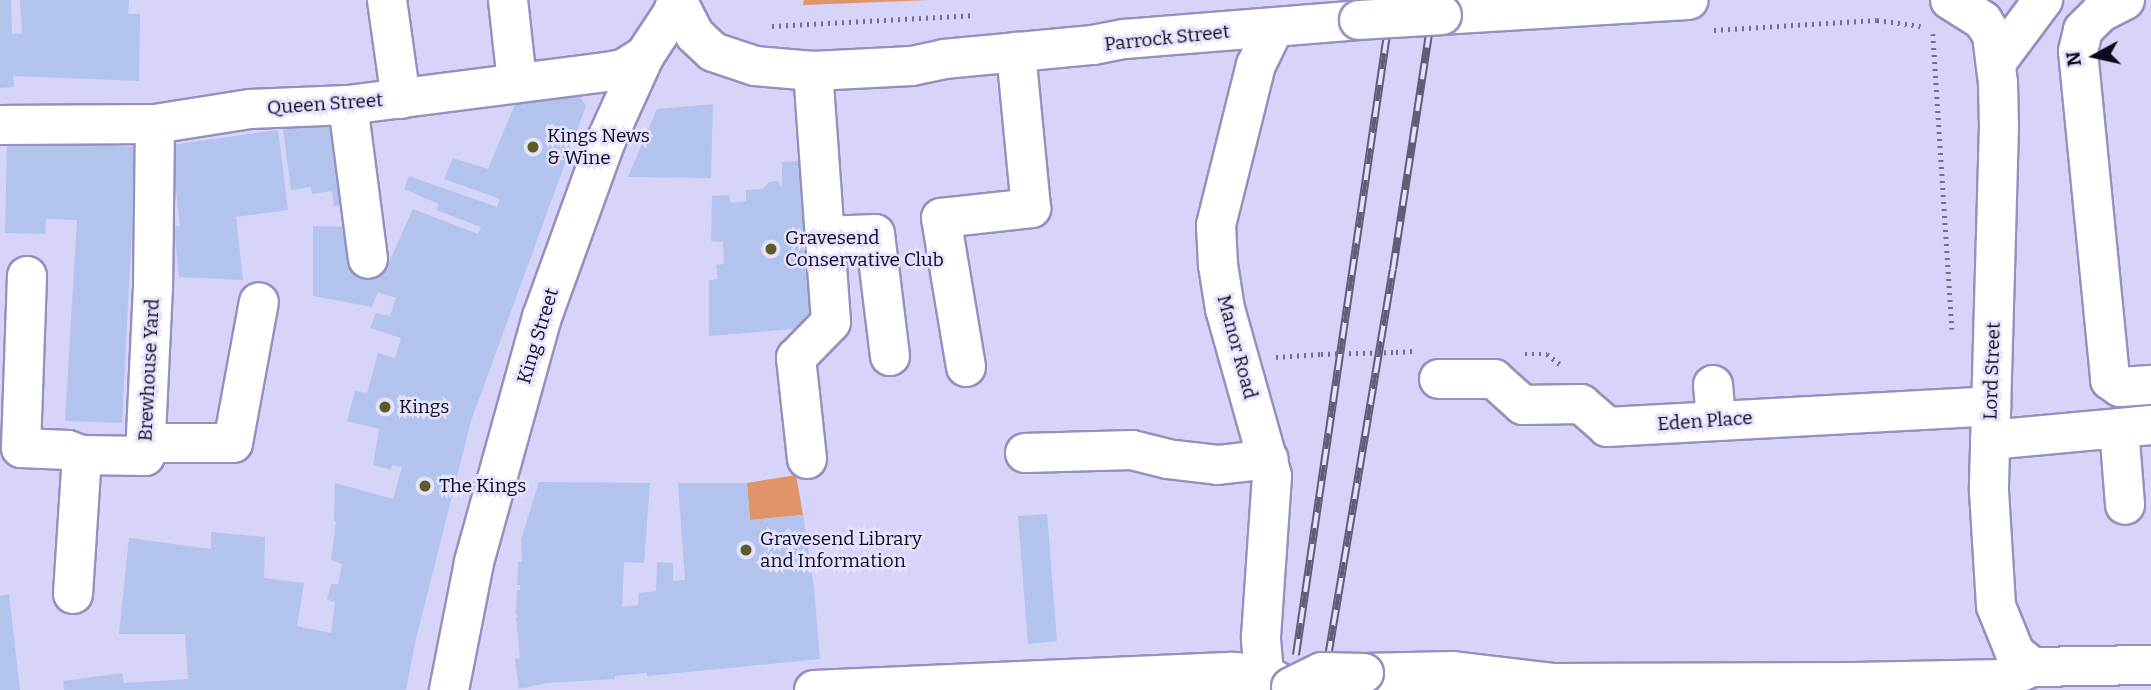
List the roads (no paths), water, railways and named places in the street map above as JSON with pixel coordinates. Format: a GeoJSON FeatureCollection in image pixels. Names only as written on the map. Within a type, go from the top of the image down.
{"type":"FeatureCollection","features":[{"type":"Feature","properties":{"kind":"street"},"geometry":{"type":"LineString","coordinates":[[387,0],[401,99]]}},
{"type":"Feature","properties":{"kind":"street"},"geometry":{"type":"LineString","coordinates":[[508,0],[517,82]]}},
{"type":"Feature","properties":{"kind":"street","name":"Parrock Street"},"geometry":{"type":"LineString","coordinates":[[677,0],[695,35],[713,52],[755,66],[813,71],[912,66],[944,59],[1135,38],[1442,15],[1523,4],[1689,0]]}},
{"type":"Feature","properties":{"kind":"street","name":"King Street"},"geometry":{"type":"LineString","coordinates":[[449,690],[474,562],[542,317],[605,143],[645,55],[672,14],[677,0]]}},
{"type":"Feature","properties":{"kind":"street"},"geometry":{"type":"LineString","coordinates":[[1996,63],[2043,0]]}},
{"type":"Feature","properties":{"kind":"street"},"geometry":{"type":"LineString","coordinates":[[2125,0],[2100,13],[2083,30],[2078,51],[2110,380],[2120,387],[2151,385]]}},
{"type":"Feature","properties":{"kind":"street"},"geometry":{"type":"LineString","coordinates":[[1967,3],[1992,35],[1996,63]]}},
{"type":"Feature","properties":{"kind":"street","name":"Manor Road"},"geometry":{"type":"LineString","coordinates":[[1269,681],[1261,637],[1272,487],[1269,459],[1225,309],[1217,265],[1216,225],[1256,65],[1273,28]]}},
{"type":"Feature","properties":{"kind":"street"},"geometry":{"type":"LineString","coordinates":[[966,367],[942,218],[1031,208],[1016,52]]}},
{"type":"Feature","properties":{"kind":"street","name":"Queen Street"},"geometry":{"type":"LineString","coordinates":[[0,125],[155,124],[250,109],[348,105],[614,71],[645,55]]}},
{"type":"Feature","properties":{"kind":"street","name":"Lord Street"},"geometry":{"type":"LineString","coordinates":[[1996,63],[1999,127],[1990,423],[1995,600],[2011,647],[2021,660],[2032,667]]}},
{"type":"Feature","properties":{"kind":"street"},"geometry":{"type":"LineString","coordinates":[[807,459],[796,358],[831,322],[813,71]]}},
{"type":"Feature","properties":{"kind":"street"},"geometry":{"type":"LineString","coordinates":[[348,105],[368,259]]}},
{"type":"Feature","properties":{"kind":"street","name":"Brewhouse Yard"},"geometry":{"type":"LineString","coordinates":[[82,454],[145,456],[153,289],[155,124]]}},
{"type":"Feature","properties":{"kind":"street"},"geometry":{"type":"LineString","coordinates":[[825,236],[875,234],[890,356]]}},
{"type":"Feature","properties":{"kind":"street"},"geometry":{"type":"LineString","coordinates":[[27,276],[21,448],[68,450],[82,454],[73,594]]}},
{"type":"Feature","properties":{"kind":"street"},"geometry":{"type":"LineString","coordinates":[[145,443],[233,443],[259,302]]}},
{"type":"Feature","properties":{"kind":"street","name":"Eden Place"},"geometry":{"type":"LineString","coordinates":[[1439,379],[1494,379],[1523,405],[1581,404],[1607,427],[1715,403],[1990,423],[2135,426]]}},
{"type":"Feature","properties":{"kind":"street"},"geometry":{"type":"LineString","coordinates":[[2125,505],[2135,426]]}},
{"type":"Feature","properties":{"kind":"street"},"geometry":{"type":"LineString","coordinates":[[1025,453],[1132,450],[1167,459],[1219,465],[1269,459]]}},
{"type":"Feature","properties":{"kind":"street"},"geometry":{"type":"LineString","coordinates":[[814,690],[1269,681],[1322,672],[1453,671],[1542,683],[1764,686],[2004,678],[2032,667],[2151,665]]}},
{"type":"Feature","properties":{"kind":"railway"},"geometry":{"type":"LineString","coordinates":[[1296,655],[1392,0]]}},
{"type":"Feature","properties":{"kind":"railway"},"geometry":{"type":"LineString","coordinates":[[1328,657],[1393,269],[1434,0]]}},
{"type":"Feature","properties":{"kind":"place","name":"Kings News & Wine"},"geometry":{"type":"Point","coordinates":[533,147]}},
{"type":"Feature","properties":{"kind":"place","name":"Gravesend Conservative Club"},"geometry":{"type":"Point","coordinates":[771,249]}},
{"type":"Feature","properties":{"kind":"place","name":"Kings"},"geometry":{"type":"Point","coordinates":[385,407]}},
{"type":"Feature","properties":{"kind":"place","name":"The Kings"},"geometry":{"type":"Point","coordinates":[425,486]}},
{"type":"Feature","properties":{"kind":"place","name":"Gravesend Library and Information"},"geometry":{"type":"Point","coordinates":[746,550]}}]}
